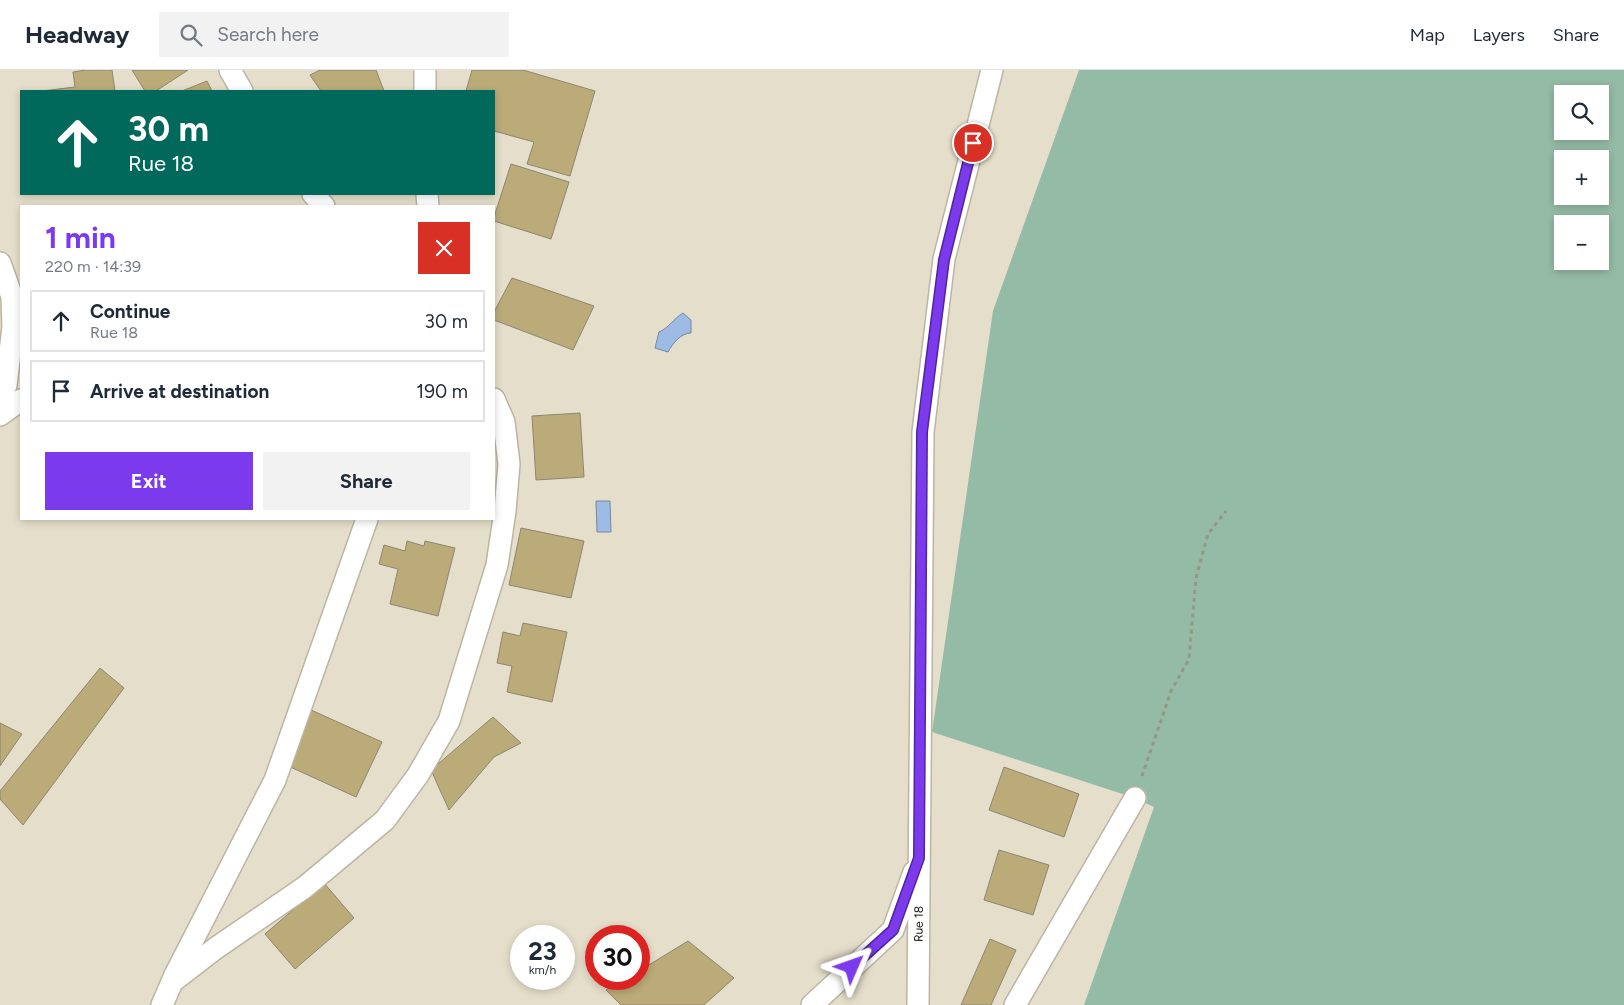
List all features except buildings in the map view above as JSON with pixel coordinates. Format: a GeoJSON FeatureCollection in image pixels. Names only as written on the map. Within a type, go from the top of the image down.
{"type":"FeatureCollection","features":[{"type":"Feature","properties":{"kind":"street"},"geometry":{"type":"LineString","coordinates":[[230,70],[241,90]]}},
{"type":"Feature","properties":{"kind":"street"},"geometry":{"type":"LineString","coordinates":[[425,70],[425,90]]}},
{"type":"Feature","properties":{"kind":"street","name":"Rue 18"},"geometry":{"type":"LineString","coordinates":[[918,1005],[922,432],[944,260],[992,70]]}},
{"type":"Feature","properties":{"kind":"street"},"geometry":{"type":"LineString","coordinates":[[314,195],[323,205]]}},
{"type":"Feature","properties":{"kind":"street"},"geometry":{"type":"LineString","coordinates":[[0,263],[12,297],[13,326],[6,385],[0,399]]}},
{"type":"Feature","properties":{"kind":"street"},"geometry":{"type":"LineString","coordinates":[[0,415],[20,401]]}},
{"type":"Feature","properties":{"kind":"street"},"geometry":{"type":"LineString","coordinates":[[172,982],[216,948],[305,888],[385,820],[418,775],[450,721],[497,565],[505,511],[509,464],[504,422],[495,401]]}},
{"type":"Feature","properties":{"kind":"street"},"geometry":{"type":"LineString","coordinates":[[162,1005],[275,780],[367,520]]}},
{"type":"Feature","properties":{"kind":"street"},"geometry":{"type":"LineString","coordinates":[[1015,1005],[1135,798]]}},
{"type":"Feature","properties":{"kind":"street"},"geometry":{"type":"LineString","coordinates":[[812,1005],[893,930],[919,858]]}},
{"type":"Feature","properties":{"kind":"path"},"geometry":{"type":"LineString","coordinates":[[1135,798],[1171,691],[1189,659],[1196,578],[1208,534],[1226,511]]}},
{"type":"Feature","properties":{"kind":"green space"},"geometry":{"type":"Polygon","coordinates":[[[1079,70],[1624,70],[1624,1005],[1084,1005],[1154,807],[1135,798],[932,732],[993,311],[1079,70]]]}},
{"type":"Feature","properties":{"kind":"water"},"geometry":{"type":"Polygon","coordinates":[[[683,313],[691,320],[691,333],[687,333],[678,339],[668,352],[655,348],[659,332],[683,313]]]}},
{"type":"Feature","properties":{"kind":"water"},"geometry":{"type":"Polygon","coordinates":[[[596,501],[610,501],[611,532],[597,532],[596,501]]]}},
{"type":"Feature","properties":{"kind":"route"},"geometry":{"type":"LineString","coordinates":[[852,967],[893,930],[919,858],[922,432],[944,260],[973,143]]}}]}
